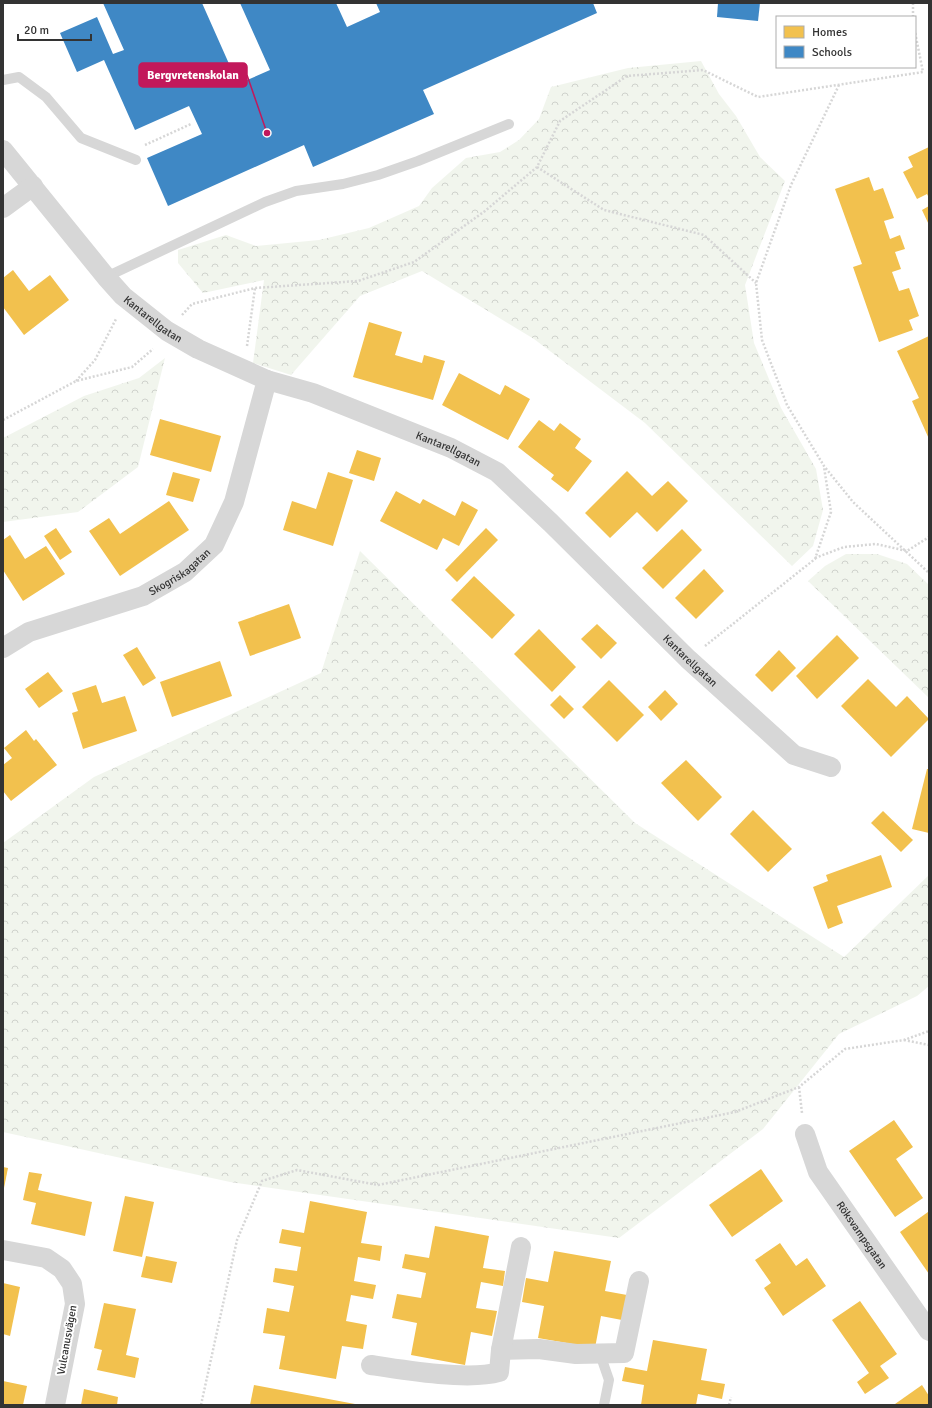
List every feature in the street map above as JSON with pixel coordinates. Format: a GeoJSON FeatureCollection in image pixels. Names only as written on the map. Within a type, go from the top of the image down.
{"type":"FeatureCollection","features":[{"type":"Feature","properties":{"kind":"street","name":"Kantarellgatan"},"geometry":{"type":"LineString","coordinates":[[3,150],[123,296],[167,331],[198,350],[267,380],[312,394],[451,448],[497,472],[552,523],[688,659],[794,755],[831,767]]}},
{"type":"Feature","properties":{"kind":"street"},"geometry":{"type":"LineString","coordinates":[[3,208],[33,186]]}},
{"type":"Feature","properties":{"kind":"street","name":"Skogriskagatan"},"geometry":{"type":"LineString","coordinates":[[3,648],[29,632],[143,596],[185,572],[214,545],[234,502],[267,380]]}},
{"type":"Feature","properties":{"kind":"street","name":"Röksvampsgatan"},"geometry":{"type":"LineString","coordinates":[[805,1134],[818,1172],[929,1331]]}},
{"type":"Feature","properties":{"kind":"street"},"geometry":{"type":"LineString","coordinates":[[370,1365],[404,1370],[479,1376],[488,1376],[499,1372],[501,1350],[520,1247]]}},
{"type":"Feature","properties":{"kind":"street","name":"Vulcanusvägen"},"geometry":{"type":"LineString","coordinates":[[3,1250],[46,1258],[62,1269],[72,1284],[75,1304],[55,1405]]}},
{"type":"Feature","properties":{"kind":"street"},"geometry":{"type":"LineString","coordinates":[[501,1350],[539,1349],[576,1354],[624,1353],[639,1280]]}},
{"type":"Feature","properties":{"kind":"lane"},"geometry":{"type":"LineString","coordinates":[[3,80],[19,77],[46,97],[81,138],[136,160]]}},
{"type":"Feature","properties":{"kind":"lane"},"geometry":{"type":"LineString","coordinates":[[106,277],[271,200],[296,191],[344,184],[378,175],[418,162],[509,124]]}},
{"type":"Feature","properties":{"kind":"lane"},"geometry":{"type":"LineString","coordinates":[[600,1354],[608,1380],[604,1405]]}},
{"type":"Feature","properties":{"kind":"path"},"geometry":{"type":"LineString","coordinates":[[912,16],[913,3]]}},
{"type":"Feature","properties":{"kind":"path"},"geometry":{"type":"LineString","coordinates":[[3,420],[76,381],[132,367],[154,348],[167,331],[192,304],[255,288],[358,281],[414,262],[485,211],[537,167],[560,121],[627,76],[703,70],[758,97],[923,72],[916,37]]}},
{"type":"Feature","properties":{"kind":"path"},"geometry":{"type":"LineString","coordinates":[[839,85],[791,185],[756,283],[762,340],[787,406],[824,466],[853,502],[929,572]]}},
{"type":"Feature","properties":{"kind":"path"},"geometry":{"type":"LineString","coordinates":[[123,155],[191,124]]}},
{"type":"Feature","properties":{"kind":"path"},"geometry":{"type":"LineString","coordinates":[[537,167],[604,210],[704,235],[756,283]]}},
{"type":"Feature","properties":{"kind":"path"},"geometry":{"type":"LineString","coordinates":[[243,369],[255,288]]}},
{"type":"Feature","properties":{"kind":"path"},"geometry":{"type":"LineString","coordinates":[[76,381],[95,360],[115,324],[123,296]]}},
{"type":"Feature","properties":{"kind":"path"},"geometry":{"type":"LineString","coordinates":[[815,559],[831,512],[824,466]]}},
{"type":"Feature","properties":{"kind":"path"},"geometry":{"type":"LineString","coordinates":[[688,659],[815,559],[844,547],[876,544],[907,551],[929,537]]}},
{"type":"Feature","properties":{"kind":"path"},"geometry":{"type":"LineString","coordinates":[[201,1405],[237,1240],[262,1181],[297,1170],[378,1185],[735,1112],[799,1087],[845,1049],[904,1040],[929,1031]]}},
{"type":"Feature","properties":{"kind":"path"},"geometry":{"type":"LineString","coordinates":[[904,1040],[929,1045]]}},
{"type":"Feature","properties":{"kind":"path"},"geometry":{"type":"LineString","coordinates":[[729,1405],[731,1397]]}},
{"type":"Feature","properties":{"kind":"green space"},"geometry":{"type":"Polygon","coordinates":[[[701,61],[719,94],[736,116],[760,157],[785,181],[745,285],[754,343],[781,408],[816,469],[823,510],[813,546],[792,566],[645,423],[534,339],[422,271],[360,296],[291,375],[253,363],[264,280],[203,293],[178,263],[178,250],[226,235],[256,246],[319,240],[369,228],[419,206],[432,188],[466,158],[500,152],[519,140],[539,119],[551,87],[628,68],[701,61]]]}},
{"type":"Feature","properties":{"kind":"green space"},"geometry":{"type":"Polygon","coordinates":[[[165,358],[138,467],[78,512],[3,522],[3,438],[84,396],[139,378],[165,358]]]}},
{"type":"Feature","properties":{"kind":"green space"},"geometry":{"type":"Polygon","coordinates":[[[360,551],[635,823],[844,957],[929,875],[929,986],[917,996],[839,1034],[763,1129],[619,1238],[230,1182],[3,1132],[3,843],[94,777],[321,673],[360,551]]]}},
{"type":"Feature","properties":{"kind":"green space"},"geometry":{"type":"Polygon","coordinates":[[[846,554],[877,554],[907,564],[929,585],[929,698],[808,581],[825,566],[846,554]]]}},
{"type":"Feature","properties":{"kind":"building: Homes"},"geometry":{"type":"Polygon","coordinates":[[[929,147],[929,198],[927,194],[917,199],[903,172],[913,167],[908,157],[929,147]]]}},
{"type":"Feature","properties":{"kind":"building: Homes"},"geometry":{"type":"Polygon","coordinates":[[[869,177],[874,191],[883,188],[894,218],[884,221],[890,239],[900,235],[905,249],[895,252],[901,269],[892,272],[899,291],[909,288],[919,316],[909,320],[913,330],[879,342],[853,267],[862,264],[835,189],[869,177]]]}},
{"type":"Feature","properties":{"kind":"building: Homes"},"geometry":{"type":"Polygon","coordinates":[[[929,206],[929,225],[922,210],[929,206]]]}},
{"type":"Feature","properties":{"kind":"building: Homes"},"geometry":{"type":"Polygon","coordinates":[[[13,270],[29,291],[50,275],[69,300],[24,335],[3,307],[3,278],[13,270]]]}},
{"type":"Feature","properties":{"kind":"building: Homes"},"geometry":{"type":"Polygon","coordinates":[[[369,322],[402,332],[395,355],[422,363],[424,355],[445,361],[433,400],[353,377],[369,322]]]}},
{"type":"Feature","properties":{"kind":"building: Homes"},"geometry":{"type":"Polygon","coordinates":[[[929,336],[929,439],[912,401],[919,398],[897,351],[929,336]]]}},
{"type":"Feature","properties":{"kind":"building: Homes"},"geometry":{"type":"Polygon","coordinates":[[[459,373],[500,395],[505,385],[530,399],[508,440],[442,405],[459,373]]]}},
{"type":"Feature","properties":{"kind":"building: Homes"},"geometry":{"type":"Polygon","coordinates":[[[160,419],[221,436],[211,472],[150,455],[160,419]]]}},
{"type":"Feature","properties":{"kind":"building: Homes"},"geometry":{"type":"Polygon","coordinates":[[[539,420],[554,431],[560,423],[581,439],[575,448],[592,461],[568,492],[551,479],[554,475],[518,447],[539,420]]]}},
{"type":"Feature","properties":{"kind":"building: Homes"},"geometry":{"type":"Polygon","coordinates":[[[357,450],[381,458],[374,481],[349,473],[357,450]]]}},
{"type":"Feature","properties":{"kind":"building: Homes"},"geometry":{"type":"Polygon","coordinates":[[[627,471],[652,496],[668,481],[688,501],[657,532],[637,512],[610,538],[585,513],[627,471]]]}},
{"type":"Feature","properties":{"kind":"building: Homes"},"geometry":{"type":"Polygon","coordinates":[[[173,472],[200,479],[193,502],[166,495],[173,472]]]}},
{"type":"Feature","properties":{"kind":"building: Homes"},"geometry":{"type":"Polygon","coordinates":[[[328,472],[353,480],[333,546],[283,530],[292,501],[316,509],[328,472]]]}},
{"type":"Feature","properties":{"kind":"building: Homes"},"geometry":{"type":"Polygon","coordinates":[[[396,491],[420,504],[423,499],[455,516],[462,501],[478,510],[459,546],[443,538],[437,550],[380,521],[396,491]]]}},
{"type":"Feature","properties":{"kind":"building: Homes"},"geometry":{"type":"Polygon","coordinates":[[[169,501],[189,530],[120,576],[89,531],[109,518],[120,534],[169,501]]]}},
{"type":"Feature","properties":{"kind":"building: Homes"},"geometry":{"type":"Polygon","coordinates":[[[56,528],[72,552],[60,560],[44,536],[56,528]]]}},
{"type":"Feature","properties":{"kind":"building: Homes"},"geometry":{"type":"Polygon","coordinates":[[[486,528],[498,540],[457,582],[445,570],[486,528]]]}},
{"type":"Feature","properties":{"kind":"building: Homes"},"geometry":{"type":"Polygon","coordinates":[[[682,529],[702,550],[663,589],[642,568],[682,529]]]}},
{"type":"Feature","properties":{"kind":"building: Homes"},"geometry":{"type":"Polygon","coordinates":[[[10,535],[25,559],[46,546],[65,574],[23,601],[3,570],[3,540],[10,535]]]}},
{"type":"Feature","properties":{"kind":"building: Homes"},"geometry":{"type":"Polygon","coordinates":[[[704,569],[724,591],[696,619],[675,598],[704,569]]]}},
{"type":"Feature","properties":{"kind":"building: Homes"},"geometry":{"type":"Polygon","coordinates":[[[474,576],[515,615],[492,639],[451,600],[474,576]]]}},
{"type":"Feature","properties":{"kind":"building: Homes"},"geometry":{"type":"Polygon","coordinates":[[[289,604],[301,638],[250,656],[238,622],[289,604]]]}},
{"type":"Feature","properties":{"kind":"building: Homes"},"geometry":{"type":"Polygon","coordinates":[[[597,624],[617,643],[601,659],[581,639],[597,624]]]}},
{"type":"Feature","properties":{"kind":"building: Homes"},"geometry":{"type":"Polygon","coordinates":[[[539,629],[576,667],[552,692],[514,654],[539,629]]]}},
{"type":"Feature","properties":{"kind":"building: Homes"},"geometry":{"type":"Polygon","coordinates":[[[837,635],[859,658],[817,699],[796,676],[837,635]]]}},
{"type":"Feature","properties":{"kind":"building: Homes"},"geometry":{"type":"Polygon","coordinates":[[[137,647],[156,678],[143,686],[123,655],[137,647]]]}},
{"type":"Feature","properties":{"kind":"building: Homes"},"geometry":{"type":"Polygon","coordinates":[[[779,650],[796,668],[772,692],[755,675],[779,650]]]}},
{"type":"Feature","properties":{"kind":"building: Homes"},"geometry":{"type":"Polygon","coordinates":[[[220,661],[232,696],[172,717],[160,682],[220,661]]]}},
{"type":"Feature","properties":{"kind":"building: Homes"},"geometry":{"type":"Polygon","coordinates":[[[48,672],[63,691],[39,708],[25,689],[48,672]]]}},
{"type":"Feature","properties":{"kind":"building: Homes"},"geometry":{"type":"Polygon","coordinates":[[[868,679],[896,707],[907,696],[929,719],[891,757],[841,706],[868,679]]]}},
{"type":"Feature","properties":{"kind":"building: Homes"},"geometry":{"type":"Polygon","coordinates":[[[609,680],[644,715],[617,742],[582,707],[609,680]]]}},
{"type":"Feature","properties":{"kind":"building: Homes"},"geometry":{"type":"Polygon","coordinates":[[[96,685],[102,703],[125,696],[137,731],[83,749],[72,713],[78,711],[72,693],[96,685]]]}},
{"type":"Feature","properties":{"kind":"building: Homes"},"geometry":{"type":"Polygon","coordinates":[[[665,690],[678,704],[661,721],[648,707],[665,690]]]}},
{"type":"Feature","properties":{"kind":"building: Homes"},"geometry":{"type":"Polygon","coordinates":[[[560,695],[574,709],[564,719],[550,705],[560,695]]]}},
{"type":"Feature","properties":{"kind":"building: Homes"},"geometry":{"type":"Polygon","coordinates":[[[26,730],[34,741],[36,739],[57,765],[11,801],[3,791],[3,765],[12,758],[4,748],[26,730]]]}},
{"type":"Feature","properties":{"kind":"building: Homes"},"geometry":{"type":"Polygon","coordinates":[[[686,760],[722,797],[698,821],[661,783],[686,760]]]}},
{"type":"Feature","properties":{"kind":"building: Homes"},"geometry":{"type":"Polygon","coordinates":[[[927,769],[929,769],[929,833],[912,829],[927,769]]]}},
{"type":"Feature","properties":{"kind":"building: Homes"},"geometry":{"type":"Polygon","coordinates":[[[753,810],[792,849],[768,872],[730,834],[753,810]]]}},
{"type":"Feature","properties":{"kind":"building: Homes"},"geometry":{"type":"Polygon","coordinates":[[[883,811],[913,840],[901,852],[871,823],[883,811]]]}},
{"type":"Feature","properties":{"kind":"building: Homes"},"geometry":{"type":"Polygon","coordinates":[[[881,855],[892,887],[837,906],[843,923],[828,929],[813,887],[828,881],[826,875],[881,855]]]}},
{"type":"Feature","properties":{"kind":"building: Homes"},"geometry":{"type":"Polygon","coordinates":[[[894,1120],[913,1147],[896,1159],[923,1198],[895,1217],[849,1151],[894,1120]]]}},
{"type":"Feature","properties":{"kind":"building: Homes"},"geometry":{"type":"Polygon","coordinates":[[[3,1167],[8,1168],[4,1188],[3,1188],[3,1167]]]}},
{"type":"Feature","properties":{"kind":"building: Homes"},"geometry":{"type":"Polygon","coordinates":[[[761,1169],[783,1201],[732,1237],[709,1205],[761,1169]]]}},
{"type":"Feature","properties":{"kind":"building: Homes"},"geometry":{"type":"Polygon","coordinates":[[[29,1172],[42,1174],[38,1190],[92,1202],[85,1236],[31,1224],[36,1203],[23,1200],[29,1172]]]}},
{"type":"Feature","properties":{"kind":"building: Homes"},"geometry":{"type":"Polygon","coordinates":[[[125,1196],[154,1202],[142,1257],[113,1251],[125,1196]]]}},
{"type":"Feature","properties":{"kind":"building: Homes"},"geometry":{"type":"Polygon","coordinates":[[[310,1201],[367,1212],[361,1243],[382,1246],[380,1261],[358,1257],[354,1281],[376,1285],[373,1299],[351,1295],[346,1321],[367,1325],[363,1349],[342,1346],[336,1379],[279,1369],[285,1336],[263,1333],[267,1308],[289,1312],[294,1286],[273,1282],[275,1268],[297,1271],[301,1247],[279,1243],[282,1229],[304,1233],[310,1201]]]}},
{"type":"Feature","properties":{"kind":"building: Homes"},"geometry":{"type":"Polygon","coordinates":[[[928,1212],[929,1213],[929,1274],[900,1232],[928,1212]]]}},
{"type":"Feature","properties":{"kind":"building: Homes"},"geometry":{"type":"Polygon","coordinates":[[[435,1226],[489,1236],[483,1268],[505,1271],[503,1286],[481,1282],[476,1308],[497,1311],[492,1336],[471,1332],[465,1365],[411,1355],[417,1323],[392,1318],[397,1294],[421,1298],[426,1273],[402,1268],[405,1254],[429,1258],[435,1226]]]}},
{"type":"Feature","properties":{"kind":"building: Homes"},"geometry":{"type":"Polygon","coordinates":[[[780,1243],[796,1266],[807,1258],[826,1286],[783,1316],[764,1288],[771,1283],[755,1260],[780,1243]]]}},
{"type":"Feature","properties":{"kind":"building: Homes"},"geometry":{"type":"Polygon","coordinates":[[[554,1251],[611,1261],[605,1291],[627,1295],[622,1320],[601,1316],[595,1348],[538,1338],[544,1306],[522,1302],[526,1278],[548,1282],[554,1251]]]}},
{"type":"Feature","properties":{"kind":"building: Homes"},"geometry":{"type":"Polygon","coordinates":[[[146,1256],[177,1262],[172,1283],[141,1277],[146,1256]]]}},
{"type":"Feature","properties":{"kind":"building: Homes"},"geometry":{"type":"Polygon","coordinates":[[[3,1283],[20,1287],[10,1336],[3,1334],[3,1283]]]}},
{"type":"Feature","properties":{"kind":"building: Homes"},"geometry":{"type":"Polygon","coordinates":[[[860,1301],[897,1354],[880,1366],[889,1378],[865,1394],[857,1382],[869,1373],[832,1320],[860,1301]]]}},
{"type":"Feature","properties":{"kind":"building: Homes"},"geometry":{"type":"Polygon","coordinates":[[[104,1303],[136,1309],[126,1355],[139,1358],[135,1378],[97,1370],[102,1350],[94,1348],[104,1303]]]}},
{"type":"Feature","properties":{"kind":"building: Homes"},"geometry":{"type":"Polygon","coordinates":[[[653,1340],[707,1349],[701,1380],[725,1384],[722,1399],[698,1394],[696,1405],[641,1405],[644,1385],[622,1381],[625,1367],[647,1371],[653,1340]]]}},
{"type":"Feature","properties":{"kind":"building: Homes"},"geometry":{"type":"Polygon","coordinates":[[[3,1381],[27,1386],[23,1405],[3,1405],[3,1381]]]}},
{"type":"Feature","properties":{"kind":"building: Homes"},"geometry":{"type":"Polygon","coordinates":[[[254,1385],[355,1404],[355,1405],[250,1405],[254,1385]]]}},
{"type":"Feature","properties":{"kind":"building: Homes"},"geometry":{"type":"Polygon","coordinates":[[[922,1385],[929,1396],[929,1405],[895,1404],[922,1385]]]}},
{"type":"Feature","properties":{"kind":"building: Homes"},"geometry":{"type":"Polygon","coordinates":[[[84,1389],[118,1397],[117,1405],[81,1405],[84,1389]]]}},
{"type":"Feature","properties":{"kind":"building: Schools"},"geometry":{"type":"Polygon","coordinates":[[[103,3],[202,3],[238,84],[270,70],[240,3],[336,3],[347,27],[380,12],[376,3],[593,3],[597,13],[423,90],[434,114],[313,167],[304,145],[168,206],[147,158],[202,134],[189,106],[135,130],[104,60],[77,72],[60,33],[97,17],[113,54],[124,50],[103,3]]]}},
{"type":"Feature","properties":{"kind":"building: Schools"},"geometry":{"type":"Polygon","coordinates":[[[718,3],[760,3],[758,21],[717,17],[718,3]]]}},
{"type":"Feature","properties":{"kind":"place","name":"Bergvretenskolan"},"geometry":{"type":"Point","coordinates":[267,133]}}]}
